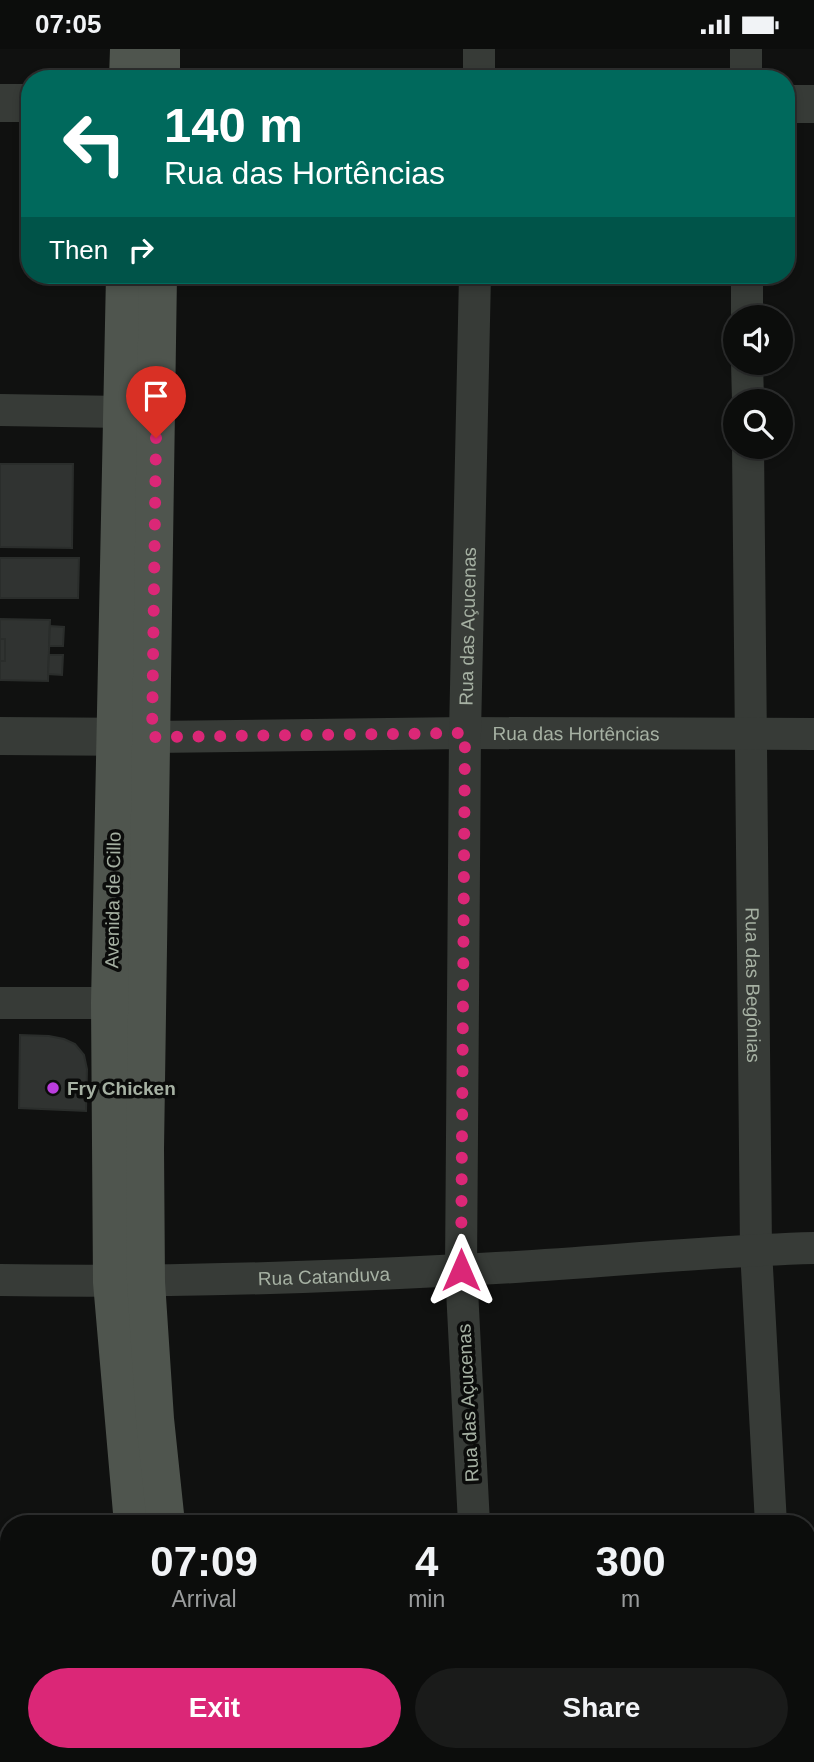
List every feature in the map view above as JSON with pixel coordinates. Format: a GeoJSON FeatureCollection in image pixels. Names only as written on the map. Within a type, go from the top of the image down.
{"type":"FeatureCollection","features":[{"type":"Feature","properties":{"kind":"main road"},"geometry":{"type":"LineString","coordinates":[[128,49],[128,70]]}},
{"type":"Feature","properties":{"kind":"main road"},"geometry":{"type":"LineString","coordinates":[[161,49],[161,70]]}},
{"type":"Feature","properties":{"kind":"main road","name":"Avenida de Cillo"},"geometry":{"type":"LineString","coordinates":[[125,284],[123,412],[145,1149],[129,1282],[155,1419],[165,1515]]}},
{"type":"Feature","properties":{"kind":"main road","name":"Avenida de Cillo"},"geometry":{"type":"LineString","coordinates":[[133,1515],[129,1282],[110,1003],[134,737],[158,284]]}},
{"type":"Feature","properties":{"kind":"street"},"geometry":{"type":"LineString","coordinates":[[479,49],[479,70]]}},
{"type":"Feature","properties":{"kind":"street"},"geometry":{"type":"LineString","coordinates":[[746,49],[746,70]]}},
{"type":"Feature","properties":{"kind":"street"},"geometry":{"type":"LineString","coordinates":[[0,103],[21,103]]}},
{"type":"Feature","properties":{"kind":"street"},"geometry":{"type":"LineString","coordinates":[[795,104],[814,104]]}},
{"type":"Feature","properties":{"kind":"street","name":"Rua das Açucenas"},"geometry":{"type":"LineString","coordinates":[[474,1515],[461,1270],[465,733],[475,284]]}},
{"type":"Feature","properties":{"kind":"street"},"geometry":{"type":"LineString","coordinates":[[747,284],[747,305]]}},
{"type":"Feature","properties":{"kind":"street"},"geometry":{"type":"LineString","coordinates":[[0,410],[123,412]]}},
{"type":"Feature","properties":{"kind":"street","name":"Rua das Begônias"},"geometry":{"type":"LineString","coordinates":[[748,459],[756,1249],[771,1515]]}},
{"type":"Feature","properties":{"kind":"street","name":"Rua das Hortências"},"geometry":{"type":"LineString","coordinates":[[0,736],[814,734]]}},
{"type":"Feature","properties":{"kind":"street"},"geometry":{"type":"LineString","coordinates":[[0,1003],[110,1003]]}},
{"type":"Feature","properties":{"kind":"street","name":"Rua Catanduva"},"geometry":{"type":"LineString","coordinates":[[0,1280],[129,1282],[461,1270],[756,1249],[814,1248]]}},
{"type":"Feature","properties":{"kind":"building"},"geometry":{"type":"Polygon","coordinates":[[[0,464],[73,464],[72,548],[0,547],[0,464]]]}},
{"type":"Feature","properties":{"kind":"building"},"geometry":{"type":"Polygon","coordinates":[[[0,558],[79,558],[78,598],[0,598],[0,558]]]}},
{"type":"Feature","properties":{"kind":"building"},"geometry":{"type":"Polygon","coordinates":[[[0,619],[50,620],[48,681],[0,680],[0,619]]]}},
{"type":"Feature","properties":{"kind":"building"},"geometry":{"type":"Polygon","coordinates":[[[50,626],[64,627],[63,646],[49,646],[50,626]]]}},
{"type":"Feature","properties":{"kind":"building"},"geometry":{"type":"Polygon","coordinates":[[[0,639],[5,639],[5,661],[0,661],[0,639]]]}},
{"type":"Feature","properties":{"kind":"building"},"geometry":{"type":"Polygon","coordinates":[[[49,655],[63,655],[62,675],[48,674],[49,655]]]}},
{"type":"Feature","properties":{"kind":"building","name":"Fry Chicken"},"geometry":{"type":"Polygon","coordinates":[[[20,1035],[49,1036],[75,1044],[84,1055],[87,1069],[86,1111],[19,1108],[20,1035]]]}},
{"type":"Feature","properties":{"kind":"place","name":"Fry Chicken"},"geometry":{"type":"Point","coordinates":[53,1088]}},
{"type":"Feature","properties":{"kind":"route"},"geometry":{"type":"LineString","coordinates":[[156,438],[152,737],[465,733],[461,1270]]}}]}
